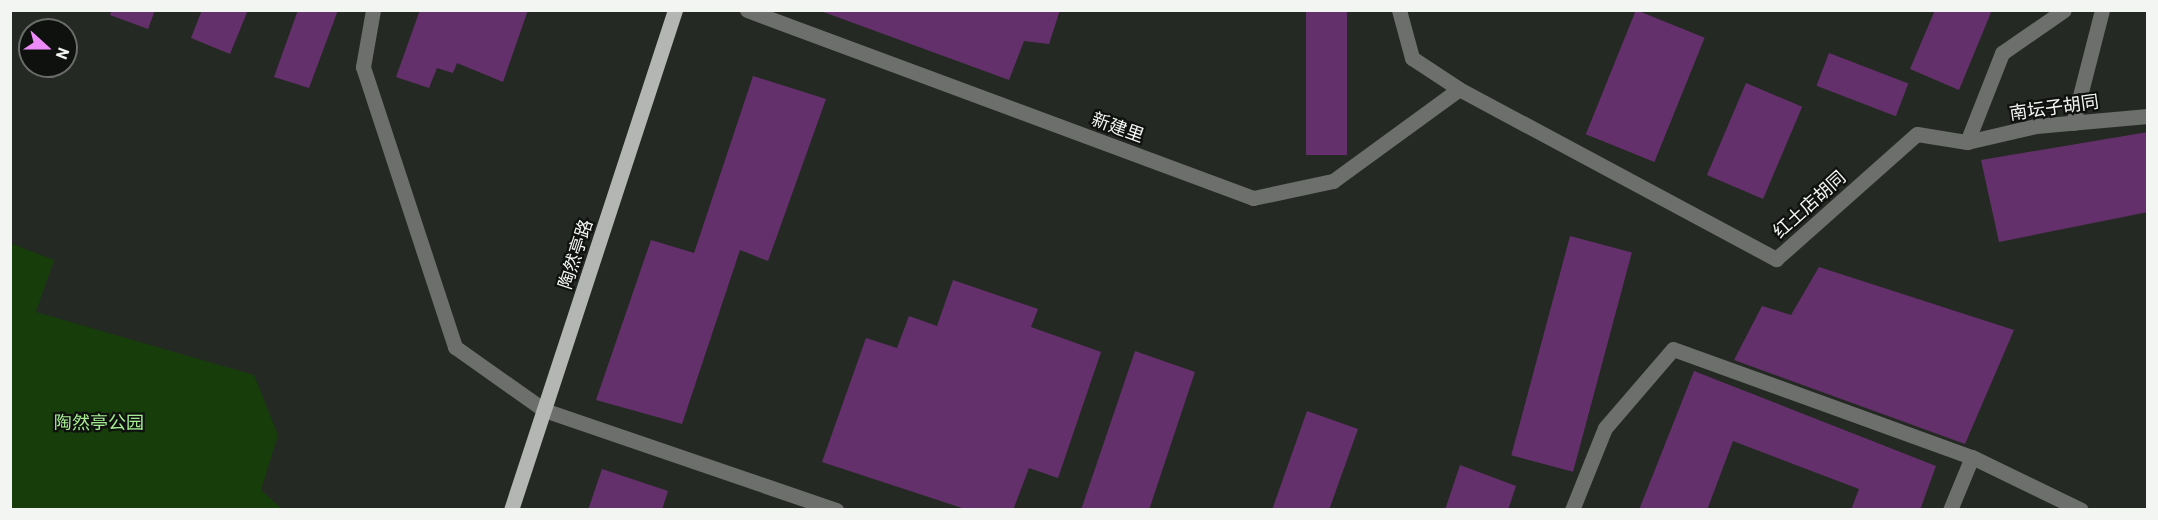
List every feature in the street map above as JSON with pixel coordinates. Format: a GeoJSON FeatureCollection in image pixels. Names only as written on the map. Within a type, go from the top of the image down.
{"type":"FeatureCollection","features":[{"type":"Feature","properties":{"kind":"main road","name":"陶然亭路"},"geometry":{"type":"LineString","coordinates":[[511,510],[675,10]]}},
{"type":"Feature","properties":{"kind":"street"},"geometry":{"type":"LineString","coordinates":[[374,10],[363,67],[455,347],[544,410],[836,510]]}},
{"type":"Feature","properties":{"kind":"street","name":"新建里"},"geometry":{"type":"LineString","coordinates":[[747,10],[1253,198],[1333,181],[1459,89]]}},
{"type":"Feature","properties":{"kind":"street"},"geometry":{"type":"LineString","coordinates":[[1399,10],[1412,58],[1459,89]]}},
{"type":"Feature","properties":{"kind":"street"},"geometry":{"type":"LineString","coordinates":[[1967,142],[2002,53],[2064,10]]}},
{"type":"Feature","properties":{"kind":"street"},"geometry":{"type":"LineString","coordinates":[[2073,123],[2102,10]]}},
{"type":"Feature","properties":{"kind":"street","name":"红土店胡同"},"geometry":{"type":"LineString","coordinates":[[1459,89],[1776,259],[1917,134],[1967,142]]}},
{"type":"Feature","properties":{"kind":"street","name":"南坛子胡同"},"geometry":{"type":"LineString","coordinates":[[1967,142],[2036,126],[2148,116]]}},
{"type":"Feature","properties":{"kind":"street"},"geometry":{"type":"LineString","coordinates":[[1572,510],[1605,428],[1674,349],[1972,457],[2081,510]]}},
{"type":"Feature","properties":{"kind":"street"},"geometry":{"type":"LineString","coordinates":[[1950,510],[1972,457]]}},
{"type":"Feature","properties":{"kind":"green space","name":"陶然亭公园"},"geometry":{"type":"Polygon","coordinates":[[[10,243],[54,260],[36,312],[254,375],[278,435],[261,490],[282,509],[11,509],[10,243]]]}},
{"type":"Feature","properties":{"kind":"building"},"geometry":{"type":"Polygon","coordinates":[[[112,10],[155,10],[148,29],[110,15],[112,10]]]}},
{"type":"Feature","properties":{"kind":"building"},"geometry":{"type":"Polygon","coordinates":[[[202,10],[248,10],[230,54],[191,38],[202,10]]]}},
{"type":"Feature","properties":{"kind":"building"},"geometry":{"type":"Polygon","coordinates":[[[298,10],[338,10],[309,88],[274,77],[298,10]]]}},
{"type":"Feature","properties":{"kind":"building"},"geometry":{"type":"Polygon","coordinates":[[[420,10],[528,10],[503,82],[457,63],[453,73],[437,68],[429,88],[396,77],[420,10]]]}},
{"type":"Feature","properties":{"kind":"building"},"geometry":{"type":"Polygon","coordinates":[[[818,10],[1060,10],[1049,44],[1024,41],[1009,80],[818,10]]]}},
{"type":"Feature","properties":{"kind":"building"},"geometry":{"type":"Polygon","coordinates":[[[1306,10],[1347,10],[1347,155],[1306,155],[1306,10]]]}},
{"type":"Feature","properties":{"kind":"building"},"geometry":{"type":"Polygon","coordinates":[[[1636,10],[1705,38],[1654,162],[1586,134],[1636,10]]]}},
{"type":"Feature","properties":{"kind":"building"},"geometry":{"type":"Polygon","coordinates":[[[1935,10],[1992,10],[1959,90],[1910,69],[1935,10]]]}},
{"type":"Feature","properties":{"kind":"building"},"geometry":{"type":"Polygon","coordinates":[[[1829,53],[1908,83],[1896,116],[1816,86],[1829,53]]]}},
{"type":"Feature","properties":{"kind":"building"},"geometry":{"type":"Polygon","coordinates":[[[753,76],[826,99],[768,261],[740,250],[682,424],[596,400],[651,240],[694,253],[753,76]]]}},
{"type":"Feature","properties":{"kind":"building"},"geometry":{"type":"Polygon","coordinates":[[[1746,83],[1802,107],[1763,199],[1707,175],[1746,83]]]}},
{"type":"Feature","properties":{"kind":"building"},"geometry":{"type":"Polygon","coordinates":[[[2148,132],[2148,212],[1999,242],[1981,160],[2148,132]]]}},
{"type":"Feature","properties":{"kind":"building"},"geometry":{"type":"Polygon","coordinates":[[[1570,236],[1632,253],[1573,472],[1511,455],[1570,236]]]}},
{"type":"Feature","properties":{"kind":"building"},"geometry":{"type":"Polygon","coordinates":[[[1819,267],[2014,330],[1965,444],[1734,360],[1762,306],[1791,315],[1819,267]]]}},
{"type":"Feature","properties":{"kind":"building"},"geometry":{"type":"Polygon","coordinates":[[[953,280],[1038,309],[1031,327],[1101,352],[1058,478],[1029,468],[1013,510],[968,510],[822,462],[866,338],[897,348],[909,316],[937,326],[953,280]]]}},
{"type":"Feature","properties":{"kind":"building"},"geometry":{"type":"Polygon","coordinates":[[[1135,351],[1195,372],[1149,510],[1081,510],[1135,351]]]}},
{"type":"Feature","properties":{"kind":"building"},"geometry":{"type":"Polygon","coordinates":[[[1694,371],[1936,466],[1920,510],[1851,510],[1859,489],[1733,441],[1707,510],[1639,510],[1694,371]]]}},
{"type":"Feature","properties":{"kind":"building"},"geometry":{"type":"Polygon","coordinates":[[[1307,411],[1358,429],[1329,510],[1272,510],[1307,411]]]}},
{"type":"Feature","properties":{"kind":"building"},"geometry":{"type":"Polygon","coordinates":[[[1460,465],[1516,486],[1508,510],[1445,510],[1460,465]]]}},
{"type":"Feature","properties":{"kind":"building"},"geometry":{"type":"Polygon","coordinates":[[[602,469],[668,491],[662,510],[588,510],[602,469]]]}}]}
